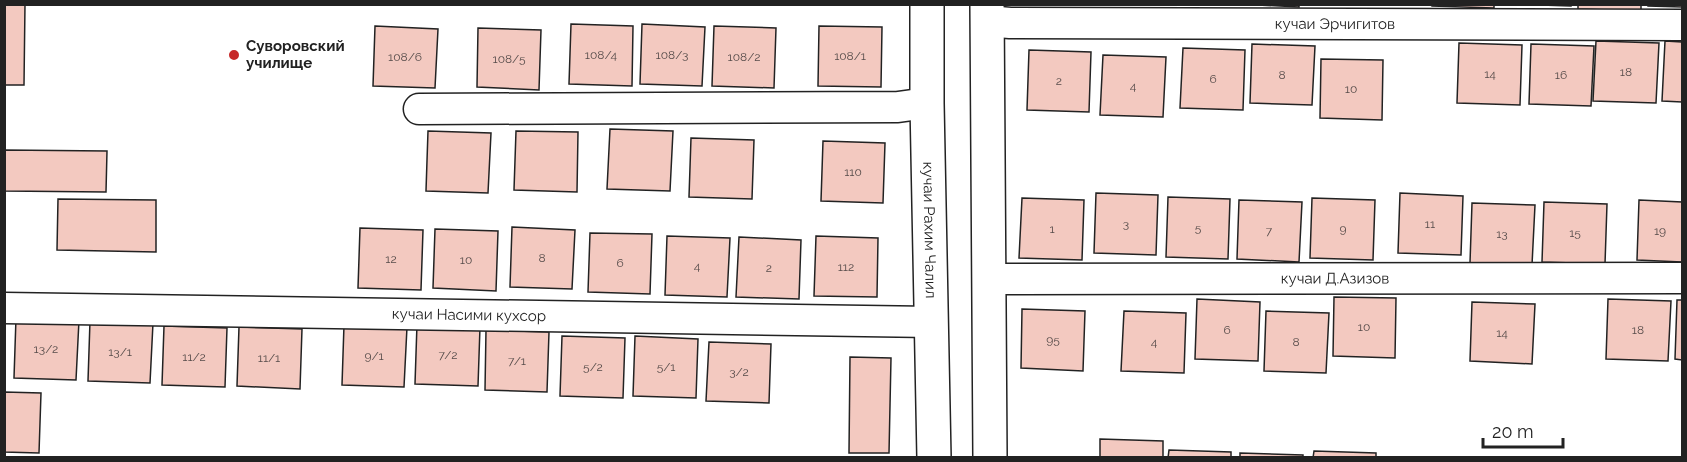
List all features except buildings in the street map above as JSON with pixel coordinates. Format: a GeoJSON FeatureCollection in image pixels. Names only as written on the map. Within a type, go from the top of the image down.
{"type":"FeatureCollection","features":[{"type":"Feature","properties":{"kind":"main road","name":"кучаи Рахим Чалил"},"geometry":{"type":"LineString","coordinates":[[927,4],[934,458]]}},
{"type":"Feature","properties":{"kind":"main road"},"geometry":{"type":"LineString","coordinates":[[987,13],[990,458]]}},
{"type":"Feature","properties":{"kind":"street","name":"кучаи Эрчигитов"},"geometry":{"type":"LineString","coordinates":[[987,13],[1011,23],[1683,25]]}},
{"type":"Feature","properties":{"kind":"street"},"geometry":{"type":"LineString","coordinates":[[419,109],[898,107],[927,104]]}},
{"type":"Feature","properties":{"kind":"street","name":"кучаи Д.Азизов"},"geometry":{"type":"LineString","coordinates":[[989,279],[1683,278]]}},
{"type":"Feature","properties":{"kind":"street","name":"кучаи Насими кухсор"},"geometry":{"type":"LineString","coordinates":[[4,308],[932,322]]}},
{"type":"Feature","properties":{"kind":"place","name":"Суворовский училище"},"geometry":{"type":"Point","coordinates":[234,55]}}]}
